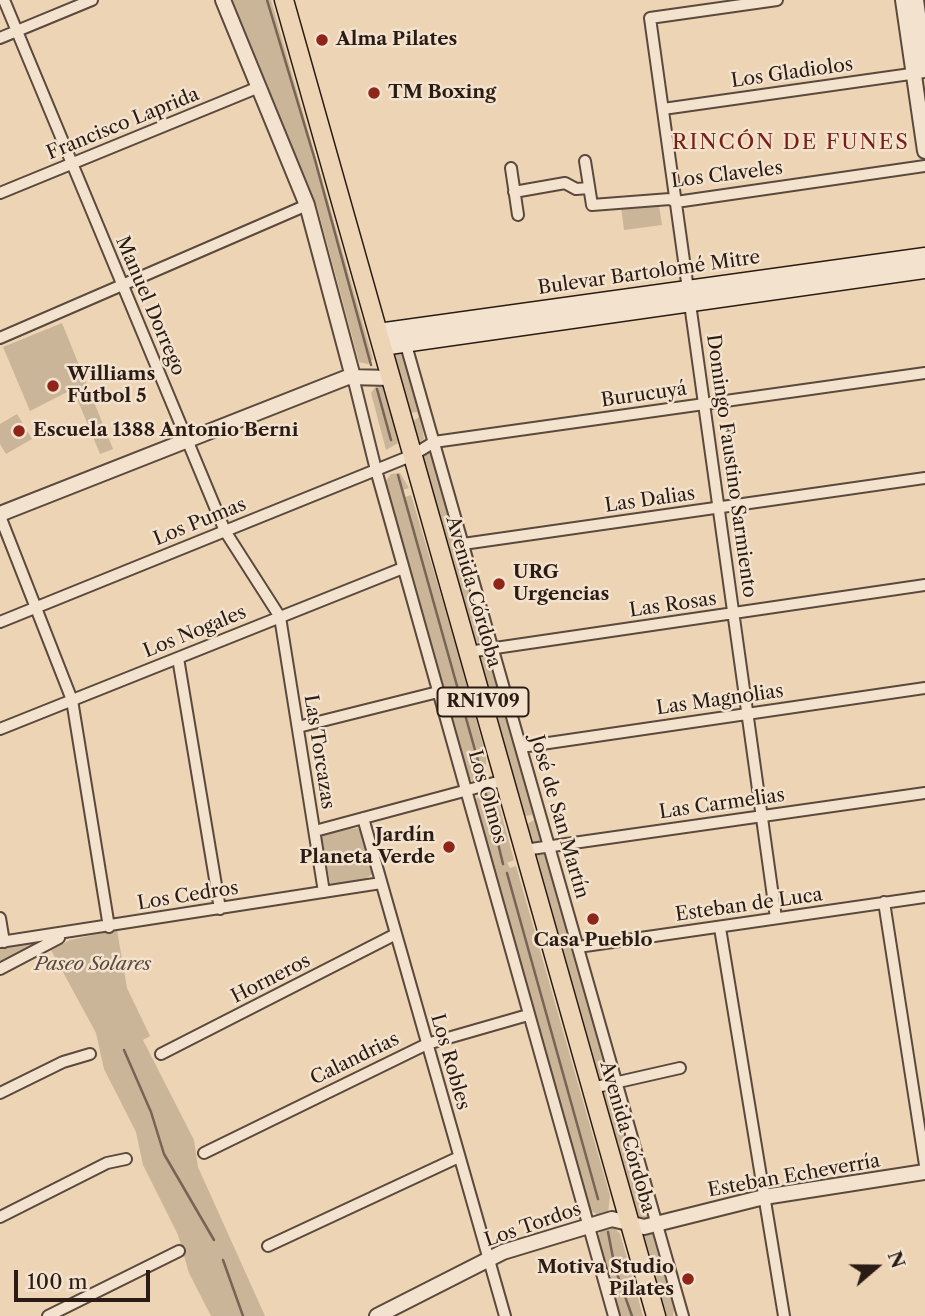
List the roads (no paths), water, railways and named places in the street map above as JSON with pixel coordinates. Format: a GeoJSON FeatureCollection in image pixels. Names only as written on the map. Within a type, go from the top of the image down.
{"type":"FeatureCollection","features":[{"type":"Feature","properties":{"kind":"main road","name":"Avenida Córdoba"},"geometry":{"type":"LineString","coordinates":[[284,0],[656,1316]]}},
{"type":"Feature","properties":{"kind":"main road","name":"Bulevar Bartolomé Mitre"},"geometry":{"type":"LineString","coordinates":[[690,296],[925,256]]}},
{"type":"Feature","properties":{"kind":"main road","name":"Bulevar Bartolomé Mitre"},"geometry":{"type":"LineString","coordinates":[[384,355],[404,336],[690,296],[925,270]]}},
{"type":"Feature","properties":{"kind":"street","name":"Manuel Dorrego"},"geometry":{"type":"LineString","coordinates":[[4,0],[225,531],[280,617]]}},
{"type":"Feature","properties":{"kind":"street"},"geometry":{"type":"LineString","coordinates":[[0,38],[92,0]]}},
{"type":"Feature","properties":{"kind":"street","name":"Los Olmos"},"geometry":{"type":"LineString","coordinates":[[223,0],[307,205],[359,377],[376,470],[614,1316]]}},
{"type":"Feature","properties":{"kind":"street"},"geometry":{"type":"LineString","coordinates":[[758,1],[777,0]]}},
{"type":"Feature","properties":{"kind":"street"},"geometry":{"type":"LineString","coordinates":[[903,0],[919,73],[925,150]]}},
{"type":"Feature","properties":{"kind":"street"},"geometry":{"type":"LineString","coordinates":[[916,0],[925,64]]}},
{"type":"Feature","properties":{"kind":"street","name":"Domingo Faustino Sarmiento"},"geometry":{"type":"LineString","coordinates":[[758,1],[650,18],[776,919]]}},
{"type":"Feature","properties":{"kind":"street","name":"Los Gladiolos"},"geometry":{"type":"LineString","coordinates":[[663,108],[919,73]]}},
{"type":"Feature","properties":{"kind":"street","name":"Francisco Laprida"},"geometry":{"type":"LineString","coordinates":[[0,193],[259,87]]}},
{"type":"Feature","properties":{"kind":"street"},"geometry":{"type":"LineString","coordinates":[[514,192],[565,183],[576,189],[589,187],[585,162]]}},
{"type":"Feature","properties":{"kind":"street","name":"Los Claveles"},"geometry":{"type":"LineString","coordinates":[[589,187],[592,205],[670,199],[676,202],[925,166]]}},
{"type":"Feature","properties":{"kind":"street"},"geometry":{"type":"LineString","coordinates":[[511,168],[518,215]]}},
{"type":"Feature","properties":{"kind":"street"},"geometry":{"type":"LineString","coordinates":[[0,338],[124,287],[307,205]]}},
{"type":"Feature","properties":{"kind":"street","name":"José de San Martín"},"geometry":{"type":"LineString","coordinates":[[404,336],[683,1316]]}},
{"type":"Feature","properties":{"kind":"street","name":"Bulevar Bartolomé Mitre"},"geometry":{"type":"LineString","coordinates":[[0,515],[187,440],[359,377],[384,355]]}},
{"type":"Feature","properties":{"kind":"street","name":"Burucuyá"},"geometry":{"type":"LineString","coordinates":[[413,455],[434,442],[925,373]]}},
{"type":"Feature","properties":{"kind":"street","name":"Los Pumas"},"geometry":{"type":"LineString","coordinates":[[0,622],[413,455]]}},
{"type":"Feature","properties":{"kind":"street","name":"Las Dalias"},"geometry":{"type":"LineString","coordinates":[[463,544],[925,478]]}},
{"type":"Feature","properties":{"kind":"street"},"geometry":{"type":"LineString","coordinates":[[0,515],[72,700],[109,927]]}},
{"type":"Feature","properties":{"kind":"street","name":"Los Nogales"},"geometry":{"type":"LineString","coordinates":[[0,729],[403,568]]}},
{"type":"Feature","properties":{"kind":"street","name":"Las Rosas"},"geometry":{"type":"LineString","coordinates":[[468,652],[925,585]]}},
{"type":"Feature","properties":{"kind":"street","name":"Las Torcazas"},"geometry":{"type":"LineString","coordinates":[[280,617],[324,892]]}},
{"type":"Feature","properties":{"kind":"street"},"geometry":{"type":"LineString","coordinates":[[178,658],[220,909]]}},
{"type":"Feature","properties":{"kind":"street","name":"Las Magnolias"},"geometry":{"type":"LineString","coordinates":[[521,747],[925,688]]}},
{"type":"Feature","properties":{"kind":"street"},"geometry":{"type":"LineString","coordinates":[[298,727],[438,692]]}},
{"type":"Feature","properties":{"kind":"street"},"geometry":{"type":"LineString","coordinates":[[314,831],[505,780]]}},
{"type":"Feature","properties":{"kind":"street","name":"Las Carmelias"},"geometry":{"type":"LineString","coordinates":[[524,850],[925,793]]}},
{"type":"Feature","properties":{"kind":"street","name":"Los Robles"},"geometry":{"type":"LineString","coordinates":[[363,818],[505,1316]]}},
{"type":"Feature","properties":{"kind":"street","name":"Los Cedros"},"geometry":{"type":"LineString","coordinates":[[2,942],[381,883]]}},
{"type":"Feature","properties":{"kind":"street","name":"Esteban de Luca"},"geometry":{"type":"LineString","coordinates":[[578,947],[925,897]]}},
{"type":"Feature","properties":{"kind":"street"},"geometry":{"type":"LineString","coordinates":[[884,902],[925,1164]]}},
{"type":"Feature","properties":{"kind":"street"},"geometry":{"type":"LineString","coordinates":[[0,918],[2,942]]}},
{"type":"Feature","properties":{"kind":"street"},"geometry":{"type":"LineString","coordinates":[[720,928],[784,1316]]}},
{"type":"Feature","properties":{"kind":"street"},"geometry":{"type":"LineString","coordinates":[[0,969],[68,933]]}},
{"type":"Feature","properties":{"kind":"street","name":"Horneros"},"geometry":{"type":"LineString","coordinates":[[161,1054],[396,934]]}},
{"type":"Feature","properties":{"kind":"street","name":"Calandrias"},"geometry":{"type":"LineString","coordinates":[[204,1153],[427,1044],[528,1015]]}},
{"type":"Feature","properties":{"kind":"street"},"geometry":{"type":"LineString","coordinates":[[0,1093],[63,1062],[90,1054]]}},
{"type":"Feature","properties":{"kind":"street"},"geometry":{"type":"LineString","coordinates":[[592,1088],[680,1068]]}},
{"type":"Feature","properties":{"kind":"street"},"geometry":{"type":"LineString","coordinates":[[268,1246],[459,1157]]}},
{"type":"Feature","properties":{"kind":"street"},"geometry":{"type":"LineString","coordinates":[[0,1217],[107,1163],[125,1158]]}},
{"type":"Feature","properties":{"kind":"street","name":"Esteban Echeverría"},"geometry":{"type":"LineString","coordinates":[[630,1223],[643,1227],[764,1197],[925,1172]]}},
{"type":"Feature","properties":{"kind":"street","name":"Los Tordos"},"geometry":{"type":"LineString","coordinates":[[377,1316],[488,1259],[612,1219],[630,1223]]}},
{"type":"Feature","properties":{"kind":"street"},"geometry":{"type":"LineString","coordinates":[[48,1316],[179,1251]]}},
{"type":"Feature","properties":{"kind":"waterway"},"geometry":{"type":"LineString","coordinates":[[267,0],[315,160],[371,365]]}},
{"type":"Feature","properties":{"kind":"waterway"},"geometry":{"type":"LineString","coordinates":[[377,389],[391,440]]}},
{"type":"Feature","properties":{"kind":"waterway"},"geometry":{"type":"LineString","coordinates":[[398,475],[480,768]]}},
{"type":"Feature","properties":{"kind":"waterway"},"geometry":{"type":"LineString","coordinates":[[486,794],[503,864]]}},
{"type":"Feature","properties":{"kind":"waterway"},"geometry":{"type":"LineString","coordinates":[[507,873],[598,1199]]}},
{"type":"Feature","properties":{"kind":"waterway"},"geometry":{"type":"LineString","coordinates":[[124,1050],[151,1112],[164,1154],[214,1240]]}},
{"type":"Feature","properties":{"kind":"waterway"},"geometry":{"type":"LineString","coordinates":[[608,1232],[615,1268],[632,1316]]}},
{"type":"Feature","properties":{"kind":"waterway"},"geometry":{"type":"LineString","coordinates":[[223,1260],[243,1316]]}},
{"type":"Feature","properties":{"kind":"place","name":"Alma Pilates"},"geometry":{"type":"Point","coordinates":[322,40]}},
{"type":"Feature","properties":{"kind":"place","name":"TM Boxing"},"geometry":{"type":"Point","coordinates":[374,93]}},
{"type":"Feature","properties":{"kind":"place","name":"Williams Fútbol 5"},"geometry":{"type":"Point","coordinates":[53,386]}},
{"type":"Feature","properties":{"kind":"place","name":"Escuela 1388 Antonio Berni"},"geometry":{"type":"Point","coordinates":[19,431]}},
{"type":"Feature","properties":{"kind":"place","name":"URG Urgencias"},"geometry":{"type":"Point","coordinates":[499,584]}},
{"type":"Feature","properties":{"kind":"place","name":"Jardín Planeta Verde"},"geometry":{"type":"Point","coordinates":[449,847]}},
{"type":"Feature","properties":{"kind":"place","name":"Casa Pueblo"},"geometry":{"type":"Point","coordinates":[593,919]}},
{"type":"Feature","properties":{"kind":"place","name":"Motiva Studio Pilates"},"geometry":{"type":"Point","coordinates":[688,1279]}},
{"type":"Feature","properties":{"kind":"district","name":"RINCÓN DE FUNES"},"geometry":{"type":"Point","coordinates":[791,143]}},
{"type":"Feature","properties":{"kind":"park label","name":"Paseo Solares"},"geometry":{"type":"Point","coordinates":[93,965]}}]}
